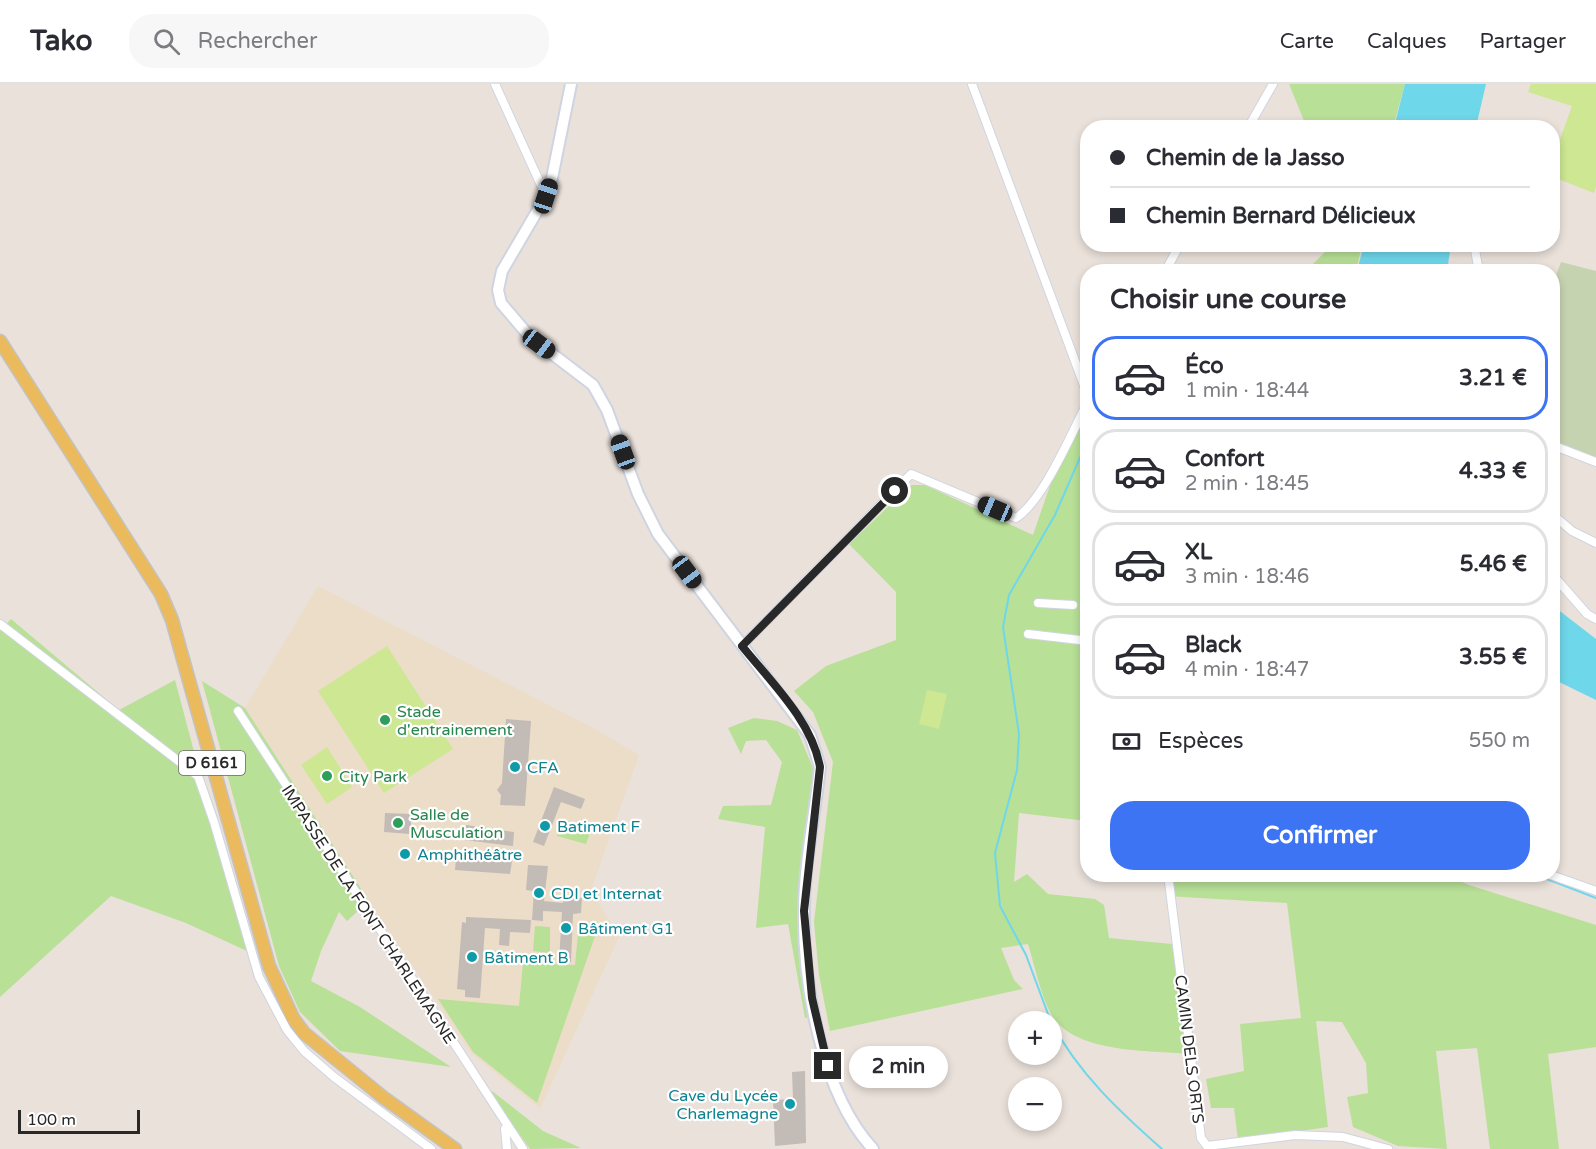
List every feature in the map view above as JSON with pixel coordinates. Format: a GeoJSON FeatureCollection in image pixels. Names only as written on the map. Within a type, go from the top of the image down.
{"type":"FeatureCollection","features":[{"type":"Feature","properties":{"kind":"main road","name":"D 6161"},"geometry":{"type":"LineString","coordinates":[[0,341],[150,574],[165,603],[182,654],[269,966],[293,1018],[304,1033],[333,1058],[455,1149]]}},
{"type":"Feature","properties":{"kind":"street"},"geometry":{"type":"LineString","coordinates":[[495,84],[546,196]]}},
{"type":"Feature","properties":{"kind":"street"},"geometry":{"type":"LineString","coordinates":[[571,84],[546,196],[502,271],[498,290],[501,303],[530,337],[593,385],[608,410],[638,494],[658,534],[810,735],[818,754],[820,767],[804,911],[811,988],[822,1047],[834,1084],[849,1117],[873,1149]]}},
{"type":"Feature","properties":{"kind":"street"},"geometry":{"type":"LineString","coordinates":[[972,84],[1080,374]]}},
{"type":"Feature","properties":{"kind":"street"},"geometry":{"type":"LineString","coordinates":[[1253,120],[1273,84]]}},
{"type":"Feature","properties":{"kind":"street"},"geometry":{"type":"LineString","coordinates":[[742,646],[911,474],[1016,518],[1026,511],[1038,496],[1080,417]]}},
{"type":"Feature","properties":{"kind":"street"},"geometry":{"type":"LineString","coordinates":[[1560,448],[1596,462]]}},
{"type":"Feature","properties":{"kind":"street"},"geometry":{"type":"LineString","coordinates":[[1560,521],[1572,531],[1596,543]]}},
{"type":"Feature","properties":{"kind":"street"},"geometry":{"type":"LineString","coordinates":[[1560,583],[1575,601],[1596,619]]}},
{"type":"Feature","properties":{"kind":"street"},"geometry":{"type":"LineString","coordinates":[[1038,603],[1073,605]]}},
{"type":"Feature","properties":{"kind":"street"},"geometry":{"type":"LineString","coordinates":[[0,624],[198,776],[211,812],[259,977],[287,1030],[304,1051],[334,1077],[431,1149]]}},
{"type":"Feature","properties":{"kind":"street"},"geometry":{"type":"LineString","coordinates":[[1028,634],[1080,640]]}},
{"type":"Feature","properties":{"kind":"street","name":"IMPASSE DE LA FONT CHARLEMAGNE"},"geometry":{"type":"LineString","coordinates":[[238,711],[499,1117]]}},
{"type":"Feature","properties":{"kind":"street"},"geometry":{"type":"LineString","coordinates":[[1560,878],[1596,891]]}},
{"type":"Feature","properties":{"kind":"street","name":"CAMIN DELS ORTS"},"geometry":{"type":"LineString","coordinates":[[1169,882],[1201,1138],[1207,1146],[1295,1135],[1343,1137],[1388,1149]]}},
{"type":"Feature","properties":{"kind":"street"},"geometry":{"type":"LineString","coordinates":[[499,1117],[507,1135],[507,1149]]}},
{"type":"Feature","properties":{"kind":"street"},"geometry":{"type":"LineString","coordinates":[[499,1117],[523,1149]]}},
{"type":"Feature","properties":{"kind":"shaded area"},"geometry":{"type":"Polygon","coordinates":[[[318,586],[595,729],[639,755],[591,890],[619,937],[540,1109],[471,1053],[369,901],[245,708],[318,586]]]}},
{"type":"Feature","properties":{"kind":"green space"},"geometry":{"type":"Polygon","coordinates":[[[1289,84],[1405,84],[1395,120],[1304,120],[1289,84]]]}},
{"type":"Feature","properties":{"kind":"green space"},"geometry":{"type":"Polygon","coordinates":[[[1531,84],[1596,84],[1596,187],[1594,193],[1560,180],[1560,139],[1572,106],[1528,92],[1531,84]]]}},
{"type":"Feature","properties":{"kind":"green space"},"geometry":{"type":"Polygon","coordinates":[[[1325,252],[1360,252],[1358,264],[1313,264],[1325,252]]]}},
{"type":"Feature","properties":{"kind":"green space"},"geometry":{"type":"Polygon","coordinates":[[[1561,262],[1596,271],[1596,458],[1560,444],[1561,262]]]}},
{"type":"Feature","properties":{"kind":"green space"},"geometry":{"type":"Polygon","coordinates":[[[1080,413],[1080,820],[1019,813],[1014,882],[1027,874],[1048,894],[1095,899],[1104,905],[1109,938],[1172,944],[1189,1054],[1134,1050],[1094,1043],[1077,1037],[1062,1027],[1062,1011],[1050,1011],[1028,944],[1001,948],[1014,980],[1023,989],[830,1031],[819,975],[814,922],[833,762],[813,712],[794,691],[826,666],[896,640],[896,592],[849,544],[911,485],[925,485],[1033,535],[1065,442],[1080,413]]]}},
{"type":"Feature","properties":{"kind":"green space"},"geometry":{"type":"Polygon","coordinates":[[[11,619],[119,710],[175,680],[247,951],[186,923],[111,896],[0,997],[0,631],[11,619]]]}},
{"type":"Feature","properties":{"kind":"green space","name":"Stade d'entrainement"},"geometry":{"type":"Polygon","coordinates":[[[387,646],[453,749],[384,793],[318,691],[387,646]]]}},
{"type":"Feature","properties":{"kind":"green space"},"geometry":{"type":"Polygon","coordinates":[[[202,681],[245,708],[369,901],[347,921],[339,912],[321,951],[311,981],[360,1007],[451,1067],[340,1051],[300,1012],[279,966],[202,681]]]}},
{"type":"Feature","properties":{"kind":"green space"},"geometry":{"type":"Polygon","coordinates":[[[927,690],[947,694],[939,729],[919,724],[927,690]]]}},
{"type":"Feature","properties":{"kind":"green space"},"geometry":{"type":"Polygon","coordinates":[[[754,718],[777,721],[797,730],[813,768],[812,841],[804,911],[816,1016],[805,1018],[788,924],[756,928],[765,827],[718,819],[723,806],[771,805],[782,762],[766,740],[746,741],[741,754],[728,728],[754,718]]]}},
{"type":"Feature","properties":{"kind":"green space","name":"City Park"},"geometry":{"type":"Polygon","coordinates":[[[327,747],[352,787],[327,804],[301,765],[327,747]]]}},
{"type":"Feature","properties":{"kind":"green space"},"geometry":{"type":"Polygon","coordinates":[[[561,824],[590,833],[586,844],[557,836],[561,824]]]}},
{"type":"Feature","properties":{"kind":"green space"},"geometry":{"type":"Polygon","coordinates":[[[1165,882],[1462,882],[1596,925],[1596,1047],[1548,1054],[1559,1149],[1490,1149],[1477,1048],[1436,1051],[1447,1149],[1398,1146],[1353,1127],[1347,1097],[1368,1093],[1366,1063],[1342,1022],[1316,1021],[1328,1127],[1238,1140],[1234,1108],[1211,1108],[1206,1079],[1244,1071],[1240,1024],[1301,1018],[1287,903],[1167,896],[1165,882]]]}},
{"type":"Feature","properties":{"kind":"green space"},"geometry":{"type":"Polygon","coordinates":[[[535,926],[550,927],[550,953],[533,951],[535,926]]]}},
{"type":"Feature","properties":{"kind":"green space"},"geometry":{"type":"Polygon","coordinates":[[[578,934],[595,936],[537,1103],[473,1052],[438,999],[519,1006],[523,963],[575,965],[578,934]]]}},
{"type":"Feature","properties":{"kind":"green space"},"geometry":{"type":"Polygon","coordinates":[[[492,1091],[543,1131],[581,1148],[530,1149],[490,1093],[492,1091]]]}},
{"type":"Feature","properties":{"kind":"water"},"geometry":{"type":"Polygon","coordinates":[[[1405,84],[1486,84],[1478,120],[1396,120],[1405,84]]]}},
{"type":"Feature","properties":{"kind":"water"},"geometry":{"type":"Polygon","coordinates":[[[1362,252],[1450,252],[1448,264],[1359,264],[1362,252]]]}},
{"type":"Feature","properties":{"kind":"water"},"geometry":{"type":"Polygon","coordinates":[[[1560,611],[1596,639],[1596,700],[1560,682],[1560,611]]]}},
{"type":"Feature","properties":{"kind":"building","name":"CFA"},"geometry":{"type":"Polygon","coordinates":[[[506,719],[531,721],[525,806],[500,805],[501,795],[497,790],[502,783],[506,719]]]}},
{"type":"Feature","properties":{"kind":"building","name":"Batiment F"},"geometry":{"type":"Polygon","coordinates":[[[554,787],[585,799],[581,809],[561,802],[544,846],[533,842],[554,787]]]}},
{"type":"Feature","properties":{"kind":"building","name":"Salle de Musculation"},"geometry":{"type":"Polygon","coordinates":[[[385,813],[412,814],[410,834],[384,832],[385,813]]]}},
{"type":"Feature","properties":{"kind":"building"},"geometry":{"type":"Polygon","coordinates":[[[466,825],[514,832],[513,846],[465,840],[466,825]]]}},
{"type":"Feature","properties":{"kind":"building"},"geometry":{"type":"Polygon","coordinates":[[[456,857],[512,861],[510,874],[455,870],[456,857]]]}},
{"type":"Feature","properties":{"kind":"building"},"geometry":{"type":"Polygon","coordinates":[[[528,865],[548,866],[544,901],[563,903],[563,897],[582,898],[581,913],[573,914],[571,962],[559,961],[562,912],[543,911],[543,921],[532,920],[534,891],[526,890],[528,865]]]}},
{"type":"Feature","properties":{"kind":"building","name":"Bâtiment B"},"geometry":{"type":"Polygon","coordinates":[[[466,917],[531,920],[530,933],[510,932],[509,946],[499,945],[500,929],[485,928],[480,998],[465,997],[465,990],[457,989],[462,922],[466,923],[466,917]]]}},
{"type":"Feature","properties":{"kind":"building","name":"Cave du Lycée Charlemagne"},"geometry":{"type":"Polygon","coordinates":[[[805,1071],[806,1143],[775,1146],[773,1100],[793,1099],[792,1072],[805,1071]]]}},
{"type":"Feature","properties":{"kind":"waterway"},"geometry":{"type":"LineString","coordinates":[[1047,1011],[1026,955],[1000,906],[995,853],[1017,770],[1019,734],[1003,627],[1009,595],[1055,515],[1080,457]]}},
{"type":"Feature","properties":{"kind":"waterway"},"geometry":{"type":"LineString","coordinates":[[1555,882],[1596,898]]}},
{"type":"Feature","properties":{"kind":"waterway"},"geometry":{"type":"LineString","coordinates":[[1062,1041],[1101,1091],[1162,1149]]}},
{"type":"Feature","properties":{"kind":"place","name":"Stade d'entrainement"},"geometry":{"type":"Point","coordinates":[385,720]}},
{"type":"Feature","properties":{"kind":"place","name":"CFA"},"geometry":{"type":"Point","coordinates":[515,767]}},
{"type":"Feature","properties":{"kind":"place","name":"City Park"},"geometry":{"type":"Point","coordinates":[327,776]}},
{"type":"Feature","properties":{"kind":"place","name":"Salle de Musculation"},"geometry":{"type":"Point","coordinates":[398,823]}},
{"type":"Feature","properties":{"kind":"place","name":"Batiment F"},"geometry":{"type":"Point","coordinates":[545,826]}},
{"type":"Feature","properties":{"kind":"place","name":"Amphithéâtre"},"geometry":{"type":"Point","coordinates":[405,854]}},
{"type":"Feature","properties":{"kind":"place","name":"CDI et Internat"},"geometry":{"type":"Point","coordinates":[539,893]}},
{"type":"Feature","properties":{"kind":"place","name":"Bâtiment G1"},"geometry":{"type":"Point","coordinates":[566,928]}},
{"type":"Feature","properties":{"kind":"place","name":"Bâtiment B"},"geometry":{"type":"Point","coordinates":[472,957]}},
{"type":"Feature","properties":{"kind":"place","name":"Cave du Lycée Charlemagne"},"geometry":{"type":"Point","coordinates":[790,1104]}},
{"type":"Feature","properties":{"kind":"route"},"geometry":{"type":"LineString","coordinates":[[828,1066],[812,998],[804,911],[820,767],[818,754],[810,735],[794,712],[742,646],[895,491]]}}]}
